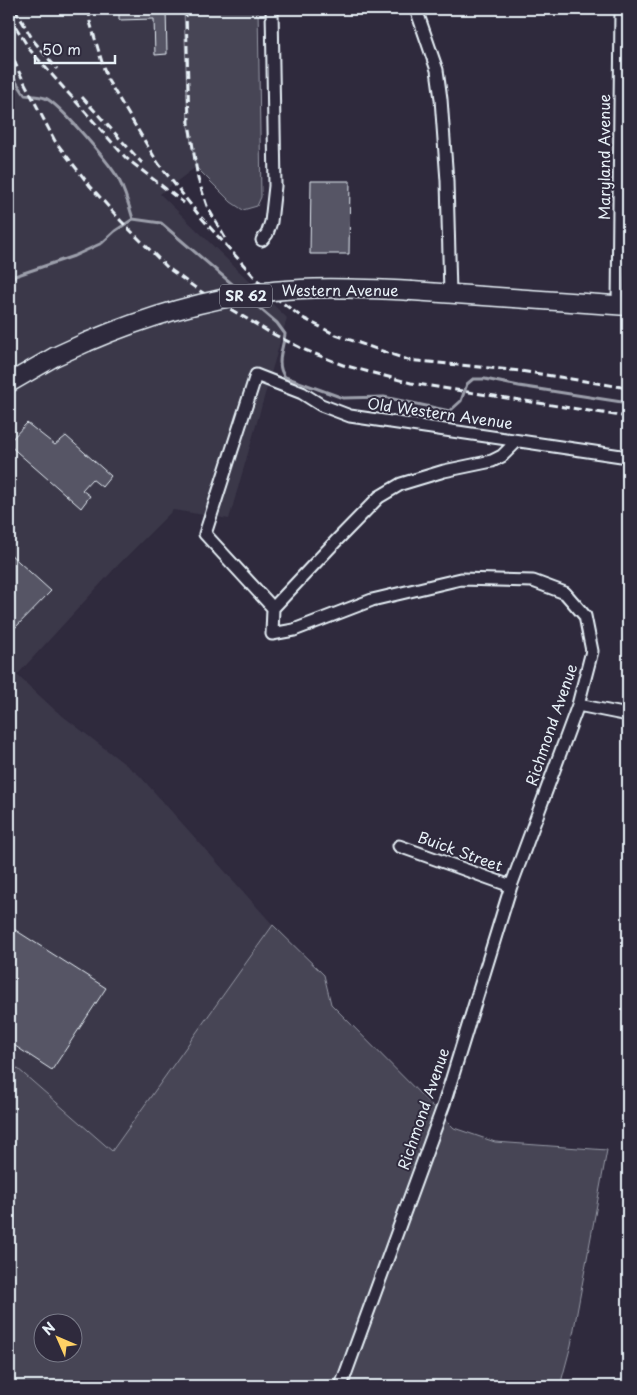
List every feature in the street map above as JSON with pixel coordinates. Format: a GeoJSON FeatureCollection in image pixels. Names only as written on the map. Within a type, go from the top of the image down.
{"type":"FeatureCollection","features":[{"type":"Feature","properties":{"kind":"main road","name":"Western Avenue"},"geometry":{"type":"LineString","coordinates":[[9,383],[54,358],[120,328],[162,313],[252,294],[299,289],[341,288],[450,293],[623,305]]}},
{"type":"Feature","properties":{"kind":"street"},"geometry":{"type":"LineString","coordinates":[[262,240],[267,234],[271,222],[275,186],[272,9]]}},
{"type":"Feature","properties":{"kind":"street"},"geometry":{"type":"LineString","coordinates":[[416,9],[437,70],[442,99],[447,181],[450,293]]}},
{"type":"Feature","properties":{"kind":"street","name":"Maryland Avenue"},"geometry":{"type":"LineString","coordinates":[[620,9],[624,225],[623,305]]}},
{"type":"Feature","properties":{"kind":"street","name":"Old Western Avenue"},"geometry":{"type":"LineString","coordinates":[[273,608],[205,534],[256,375],[302,393],[321,405],[350,416],[628,457]]}},
{"type":"Feature","properties":{"kind":"street"},"geometry":{"type":"LineString","coordinates":[[273,608],[380,497],[401,484],[492,461],[502,456],[517,441]]}},
{"type":"Feature","properties":{"kind":"street","name":"Richmond Avenue"},"geometry":{"type":"LineString","coordinates":[[273,608],[272,634],[294,630],[372,600],[461,579],[533,581],[565,593],[585,616],[592,651],[578,705],[511,886],[444,1104],[341,1386]]}},
{"type":"Feature","properties":{"kind":"street"},"geometry":{"type":"LineString","coordinates":[[578,705],[628,715]]}},
{"type":"Feature","properties":{"kind":"street","name":"Buick Street"},"geometry":{"type":"LineString","coordinates":[[399,846],[511,886]]}},
{"type":"Feature","properties":{"kind":"shaded area"},"geometry":{"type":"Polygon","coordinates":[[[9,9],[184,9],[188,126],[196,167],[160,194],[287,318],[229,519],[173,510],[116,567],[17,675],[55,710],[139,775],[273,925],[112,1152],[9,1061],[9,9]]]}},
{"type":"Feature","properties":{"kind":"shaded area"},"geometry":{"type":"Polygon","coordinates":[[[184,9],[258,9],[261,197],[257,206],[243,210],[231,202],[196,167],[188,126],[184,9]]]}},
{"type":"Feature","properties":{"kind":"shaded area"},"geometry":{"type":"Polygon","coordinates":[[[273,925],[324,975],[331,1004],[454,1128],[495,1142],[607,1150],[571,1345],[560,1386],[9,1386],[9,1061],[112,1151],[273,925]]]}},
{"type":"Feature","properties":{"kind":"building"},"geometry":{"type":"Polygon","coordinates":[[[119,9],[166,9],[167,54],[155,55],[154,19],[119,20],[119,9]]]}},
{"type":"Feature","properties":{"kind":"building"},"geometry":{"type":"Polygon","coordinates":[[[311,181],[350,181],[349,254],[310,254],[311,181]]]}},
{"type":"Feature","properties":{"kind":"building"},"geometry":{"type":"Polygon","coordinates":[[[27,423],[55,445],[66,436],[111,476],[102,487],[92,479],[82,490],[90,496],[81,508],[9,445],[9,442],[27,423]]]}},
{"type":"Feature","properties":{"kind":"building"},"geometry":{"type":"Polygon","coordinates":[[[9,553],[51,591],[11,632],[9,630],[9,553]]]}},
{"type":"Feature","properties":{"kind":"building"},"geometry":{"type":"Polygon","coordinates":[[[9,926],[106,988],[52,1070],[9,1042],[9,926]]]}},
{"type":"Feature","properties":{"kind":"waterway"},"geometry":{"type":"LineString","coordinates":[[9,71],[25,95],[43,97],[52,102],[95,147],[118,178],[133,219]]}},
{"type":"Feature","properties":{"kind":"waterway"},"geometry":{"type":"LineString","coordinates":[[9,278],[74,256],[102,243],[115,231],[133,219],[161,223],[238,289]]}},
{"type":"Feature","properties":{"kind":"waterway"},"geometry":{"type":"LineString","coordinates":[[250,300],[277,323],[285,334],[280,362],[280,367],[285,377],[343,398],[384,397],[450,411],[461,401],[467,384],[473,379],[485,379],[628,403]]}},
{"type":"Feature","properties":{"kind":"railway"},"geometry":{"type":"LineString","coordinates":[[15,9],[33,40],[57,69]]}},
{"type":"Feature","properties":{"kind":"railway"},"geometry":{"type":"LineString","coordinates":[[89,9],[90,22],[107,79],[158,163],[198,214],[268,292],[303,318],[336,335],[408,360],[521,371],[628,388]]}},
{"type":"Feature","properties":{"kind":"railway"},"geometry":{"type":"LineString","coordinates":[[186,9],[189,123],[198,179],[207,206],[225,238]]}},
{"type":"Feature","properties":{"kind":"railway"},"geometry":{"type":"LineString","coordinates":[[9,16],[30,50],[126,158],[184,203]]}},
{"type":"Feature","properties":{"kind":"railway"},"geometry":{"type":"LineString","coordinates":[[9,49],[55,141],[90,186],[121,221],[168,268],[200,291],[269,332],[305,350],[343,365],[411,383],[628,417]]}},
{"type":"Feature","properties":{"kind":"railway"},"geometry":{"type":"LineString","coordinates":[[82,97],[142,163]]}}]}
